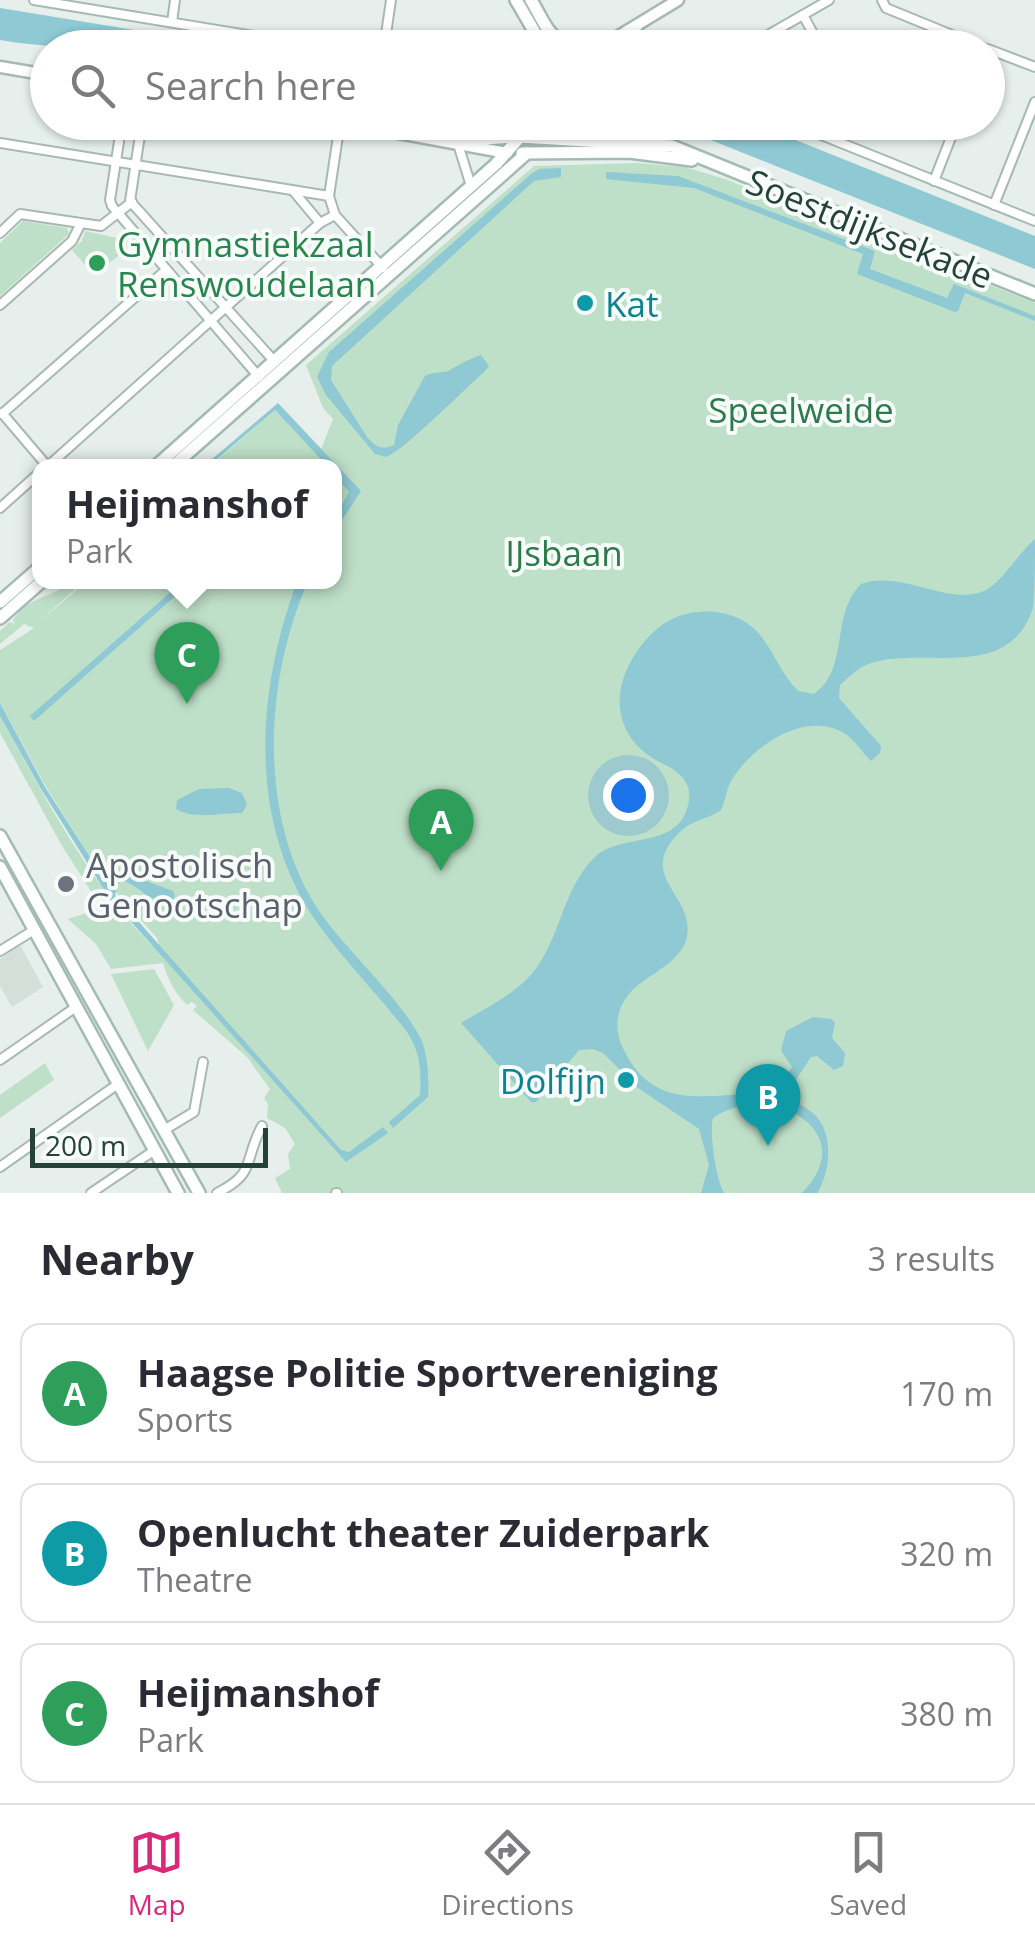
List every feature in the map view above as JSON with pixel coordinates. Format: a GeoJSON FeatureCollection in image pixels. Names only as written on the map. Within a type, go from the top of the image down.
{"type":"FeatureCollection","features":[{"type":"Feature","properties":{"kind":"main road"},"geometry":{"type":"LineString","coordinates":[[516,0],[534,30]]}},
{"type":"Feature","properties":{"kind":"main road"},"geometry":{"type":"LineString","coordinates":[[532,1],[549,30]]}},
{"type":"Feature","properties":{"kind":"main road"},"geometry":{"type":"LineString","coordinates":[[385,271],[518,140]]}},
{"type":"Feature","properties":{"kind":"main road"},"geometry":{"type":"LineString","coordinates":[[575,140],[583,154],[593,140]]}},
{"type":"Feature","properties":{"kind":"main road","name":"Soestdijksekade"},"geometry":{"type":"LineString","coordinates":[[593,140],[672,146],[1035,294]]}},
{"type":"Feature","properties":{"kind":"main road","name":"Soestdijksekade"},"geometry":{"type":"LineString","coordinates":[[507,152],[650,153],[706,162]]}},
{"type":"Feature","properties":{"kind":"main road"},"geometry":{"type":"LineString","coordinates":[[165,459],[528,153]]}},
{"type":"Feature","properties":{"kind":"main road"},"geometry":{"type":"LineString","coordinates":[[179,459],[262,380]]}},
{"type":"Feature","properties":{"kind":"main road"},"geometry":{"type":"LineString","coordinates":[[2,609],[32,577]]}},
{"type":"Feature","properties":{"kind":"main road"},"geometry":{"type":"LineString","coordinates":[[2,609],[32,588]]}},
{"type":"Feature","properties":{"kind":"main road"},"geometry":{"type":"LineString","coordinates":[[0,836],[199,1193]]}},
{"type":"Feature","properties":{"kind":"main road"},"geometry":{"type":"LineString","coordinates":[[0,867],[178,1193]]}},
{"type":"Feature","properties":{"kind":"street"},"geometry":{"type":"LineString","coordinates":[[34,0],[220,30]]}},
{"type":"Feature","properties":{"kind":"street"},"geometry":{"type":"LineString","coordinates":[[128,14],[130,0]]}},
{"type":"Feature","properties":{"kind":"street"},"geometry":{"type":"LineString","coordinates":[[172,22],[175,0]]}},
{"type":"Feature","properties":{"kind":"street"},"geometry":{"type":"LineString","coordinates":[[387,30],[392,0]]}},
{"type":"Feature","properties":{"kind":"street"},"geometry":{"type":"LineString","coordinates":[[628,30],[678,0]]}},
{"type":"Feature","properties":{"kind":"street"},"geometry":{"type":"LineString","coordinates":[[777,30],[828,0]]}},
{"type":"Feature","properties":{"kind":"street"},"geometry":{"type":"LineString","coordinates":[[882,0],[886,8],[941,30]]}},
{"type":"Feature","properties":{"kind":"street"},"geometry":{"type":"LineString","coordinates":[[803,15],[811,30]]}},
{"type":"Feature","properties":{"kind":"street"},"geometry":{"type":"LineString","coordinates":[[633,30],[638,24]]}},
{"type":"Feature","properties":{"kind":"street"},"geometry":{"type":"LineString","coordinates":[[1005,55],[1035,67]]}},
{"type":"Feature","properties":{"kind":"street"},"geometry":{"type":"LineString","coordinates":[[0,67],[30,72]]}},
{"type":"Feature","properties":{"kind":"street"},"geometry":{"type":"LineString","coordinates":[[994,204],[1035,102]]}},
{"type":"Feature","properties":{"kind":"street"},"geometry":{"type":"LineString","coordinates":[[119,140],[110,200],[118,214],[262,380]]}},
{"type":"Feature","properties":{"kind":"street"},"geometry":{"type":"LineString","coordinates":[[139,140],[132,202],[278,366]]}},
{"type":"Feature","properties":{"kind":"street"},"geometry":{"type":"LineString","coordinates":[[337,140],[329,196],[335,215],[385,271]]}},
{"type":"Feature","properties":{"kind":"street","name":"Soestdijksekade"},"geometry":{"type":"LineString","coordinates":[[450,140],[483,150],[507,152]]}},
{"type":"Feature","properties":{"kind":"street","name":"Soestdijksekade"},"geometry":{"type":"LineString","coordinates":[[457,141],[478,140]]}},
{"type":"Feature","properties":{"kind":"street","name":"Soestdijksekade"},"geometry":{"type":"LineString","coordinates":[[833,140],[1035,222]]}},
{"type":"Feature","properties":{"kind":"street"},"geometry":{"type":"LineString","coordinates":[[934,181],[951,140]]}},
{"type":"Feature","properties":{"kind":"street"},"geometry":{"type":"LineString","coordinates":[[457,141],[470,186]]}},
{"type":"Feature","properties":{"kind":"street"},"geometry":{"type":"LineString","coordinates":[[0,143],[329,196]]}},
{"type":"Feature","properties":{"kind":"street"},"geometry":{"type":"LineString","coordinates":[[294,193],[320,223]]}},
{"type":"Feature","properties":{"kind":"street"},"geometry":{"type":"LineString","coordinates":[[0,234],[20,214],[101,226],[132,202]]}},
{"type":"Feature","properties":{"kind":"street"},"geometry":{"type":"LineString","coordinates":[[56,459],[320,223],[335,215]]}},
{"type":"Feature","properties":{"kind":"street"},"geometry":{"type":"LineString","coordinates":[[0,305],[72,242],[80,225]]}},
{"type":"Feature","properties":{"kind":"street"},"geometry":{"type":"LineString","coordinates":[[42,459],[1,412],[166,270]]}},
{"type":"Feature","properties":{"kind":"street"},"geometry":{"type":"LineString","coordinates":[[0,508],[32,480]]}},
{"type":"Feature","properties":{"kind":"street"},"geometry":{"type":"LineString","coordinates":[[0,951],[34,930]]}},
{"type":"Feature","properties":{"kind":"street"},"geometry":{"type":"LineString","coordinates":[[0,1060],[76,1007]]}},
{"type":"Feature","properties":{"kind":"street"},"geometry":{"type":"LineString","coordinates":[[164,1130],[194,1112],[203,1062]]}},
{"type":"Feature","properties":{"kind":"street"},"geometry":{"type":"LineString","coordinates":[[0,1166],[118,1084]]}},
{"type":"Feature","properties":{"kind":"street"},"geometry":{"type":"LineString","coordinates":[[217,1193],[236,1184],[246,1173],[254,1139],[262,1126]]}},
{"type":"Feature","properties":{"kind":"street"},"geometry":{"type":"LineString","coordinates":[[91,1193],[154,1150]]}},
{"type":"Feature","properties":{"kind":"shaded area"},"geometry":{"type":"Polygon","coordinates":[[[20,945],[43,987],[12,1007],[0,986],[0,959],[20,945]]]}},
{"type":"Feature","properties":{"kind":"green space"},"geometry":{"type":"Polygon","coordinates":[[[637,163],[685,167],[725,179],[1035,303],[1035,1193],[282,1193],[275,1178],[290,1169],[288,1154],[295,1144],[285,1128],[267,1118],[268,1104],[264,1098],[270,1089],[247,1057],[193,1010],[197,1006],[192,1002],[187,1005],[172,986],[163,963],[111,969],[96,944],[68,919],[93,911],[108,896],[94,896],[62,846],[0,733],[0,716],[92,873],[162,955],[157,938],[104,879],[46,787],[0,703],[0,650],[34,628],[24,624],[0,644],[0,631],[10,622],[15,624],[13,620],[31,603],[60,589],[75,589],[39,622],[78,589],[342,589],[342,459],[327,459],[320,452],[333,419],[323,408],[306,365],[534,166],[637,163]]]}},
{"type":"Feature","properties":{"kind":"green space"},"geometry":{"type":"Polygon","coordinates":[[[23,221],[67,228],[69,234],[0,296],[0,243],[23,221]]]}},
{"type":"Feature","properties":{"kind":"green space","name":"Gymnastiekzaal Renswoudelaan"},"geometry":{"type":"Polygon","coordinates":[[[85,231],[136,242],[94,275],[72,250],[82,241],[85,231]]]}},
{"type":"Feature","properties":{"kind":"green space"},"geometry":{"type":"Polygon","coordinates":[[[275,410],[320,459],[218,459],[275,410]]]}},
{"type":"Feature","properties":{"kind":"green space"},"geometry":{"type":"Polygon","coordinates":[[[154,969],[174,1005],[148,1051],[111,974],[154,969]]]}},
{"type":"Feature","properties":{"kind":"green space"},"geometry":{"type":"Polygon","coordinates":[[[45,1063],[54,1080],[0,1118],[0,1095],[45,1063]]]}},
{"type":"Feature","properties":{"kind":"water"},"geometry":{"type":"Polygon","coordinates":[[[0,8],[134,30],[30,30],[30,44],[0,40],[0,8]]]}},
{"type":"Feature","properties":{"kind":"water"},"geometry":{"type":"Polygon","coordinates":[[[711,140],[795,140],[1035,236],[1035,269],[711,140]]]}},
{"type":"Feature","properties":{"kind":"water"},"geometry":{"type":"Polygon","coordinates":[[[561,168],[561,177],[534,181],[332,366],[331,380],[367,437],[386,448],[394,445],[398,425],[425,376],[447,371],[481,355],[489,366],[394,453],[386,457],[375,454],[326,395],[317,377],[329,352],[531,174],[539,169],[561,168]]]}},
{"type":"Feature","properties":{"kind":"water"},"geometry":{"type":"Polygon","coordinates":[[[606,172],[678,176],[875,251],[870,269],[947,298],[954,284],[1035,316],[1035,321],[965,293],[955,312],[857,274],[863,254],[694,188],[606,179],[606,172]]]}},
{"type":"Feature","properties":{"kind":"water"},"geometry":{"type":"Polygon","coordinates":[[[278,403],[331,459],[320,459],[275,410],[217,459],[212,459],[278,403]]]}},
{"type":"Feature","properties":{"kind":"water"},"geometry":{"type":"Polygon","coordinates":[[[342,471],[361,491],[342,520],[342,504],[349,492],[342,484],[342,471]]]}},
{"type":"Feature","properties":{"kind":"water"},"geometry":{"type":"Polygon","coordinates":[[[1035,539],[1033,608],[1021,631],[1005,646],[986,654],[893,659],[859,669],[840,685],[839,698],[881,746],[880,753],[871,761],[848,736],[828,727],[796,729],[780,736],[740,768],[729,784],[721,810],[681,831],[668,847],[663,862],[665,875],[685,913],[685,943],[673,960],[638,985],[624,1001],[618,1020],[622,1046],[639,1073],[654,1086],[672,1093],[776,1095],[792,1067],[781,1051],[786,1031],[813,1017],[831,1019],[835,1023],[832,1038],[845,1053],[843,1066],[834,1070],[817,1056],[811,1057],[785,1096],[814,1114],[825,1131],[827,1163],[817,1193],[802,1193],[818,1170],[822,1149],[816,1132],[782,1108],[735,1108],[713,1118],[714,1156],[724,1193],[701,1193],[709,1165],[699,1129],[638,1088],[603,1053],[579,1050],[536,1102],[531,1102],[461,1023],[504,998],[532,974],[577,881],[595,857],[606,849],[661,835],[682,819],[689,797],[686,782],[644,752],[623,722],[621,688],[645,641],[664,623],[685,614],[715,612],[733,616],[757,631],[798,691],[814,694],[832,670],[846,610],[861,584],[895,581],[947,593],[978,593],[998,581],[1035,539]]]}},
{"type":"Feature","properties":{"kind":"water"},"geometry":{"type":"Polygon","coordinates":[[[174,589],[183,589],[34,721],[30,716],[174,589]]]}},
{"type":"Feature","properties":{"kind":"water"},"geometry":{"type":"Polygon","coordinates":[[[295,589],[305,589],[282,664],[276,708],[274,753],[287,841],[302,881],[324,918],[392,997],[423,1044],[428,1097],[393,1128],[389,1122],[420,1095],[416,1049],[404,1028],[318,924],[295,885],[279,844],[269,801],[267,712],[283,624],[295,589]]]}},
{"type":"Feature","properties":{"kind":"water"},"geometry":{"type":"Polygon","coordinates":[[[0,703],[45,787],[110,888],[122,872],[173,891],[175,896],[171,902],[163,902],[120,880],[115,895],[341,1150],[349,1152],[383,1127],[388,1133],[346,1162],[108,896],[0,716],[0,703]]]}},
{"type":"Feature","properties":{"kind":"water"},"geometry":{"type":"Polygon","coordinates":[[[229,788],[242,793],[247,805],[242,813],[200,815],[176,809],[177,800],[199,789],[229,788]]]}},
{"type":"Feature","properties":{"kind":"place","name":"Gymnastiekzaal Renswoudelaan"},"geometry":{"type":"Point","coordinates":[97,263]}},
{"type":"Feature","properties":{"kind":"place","name":"Kat"},"geometry":{"type":"Point","coordinates":[585,303]}},
{"type":"Feature","properties":{"kind":"place","name":"Heijmanshof"},"geometry":{"type":"Point","coordinates":[187,704]}},
{"type":"Feature","properties":{"kind":"place","name":"Haagse Politie Sportvereniging"},"geometry":{"type":"Point","coordinates":[441,871]}},
{"type":"Feature","properties":{"kind":"place","name":"Apostolisch Genootschap"},"geometry":{"type":"Point","coordinates":[66,884]}},
{"type":"Feature","properties":{"kind":"place","name":"Dolfijn"},"geometry":{"type":"Point","coordinates":[626,1080]}},
{"type":"Feature","properties":{"kind":"place","name":"Openlucht theater Zuiderpark"},"geometry":{"type":"Point","coordinates":[768,1146]}},
{"type":"Feature","properties":{"kind":"park label","name":"Speelweide"},"geometry":{"type":"Point","coordinates":[801,409]}},
{"type":"Feature","properties":{"kind":"park label","name":"IJsbaan"},"geometry":{"type":"Point","coordinates":[564,552]}}]}
